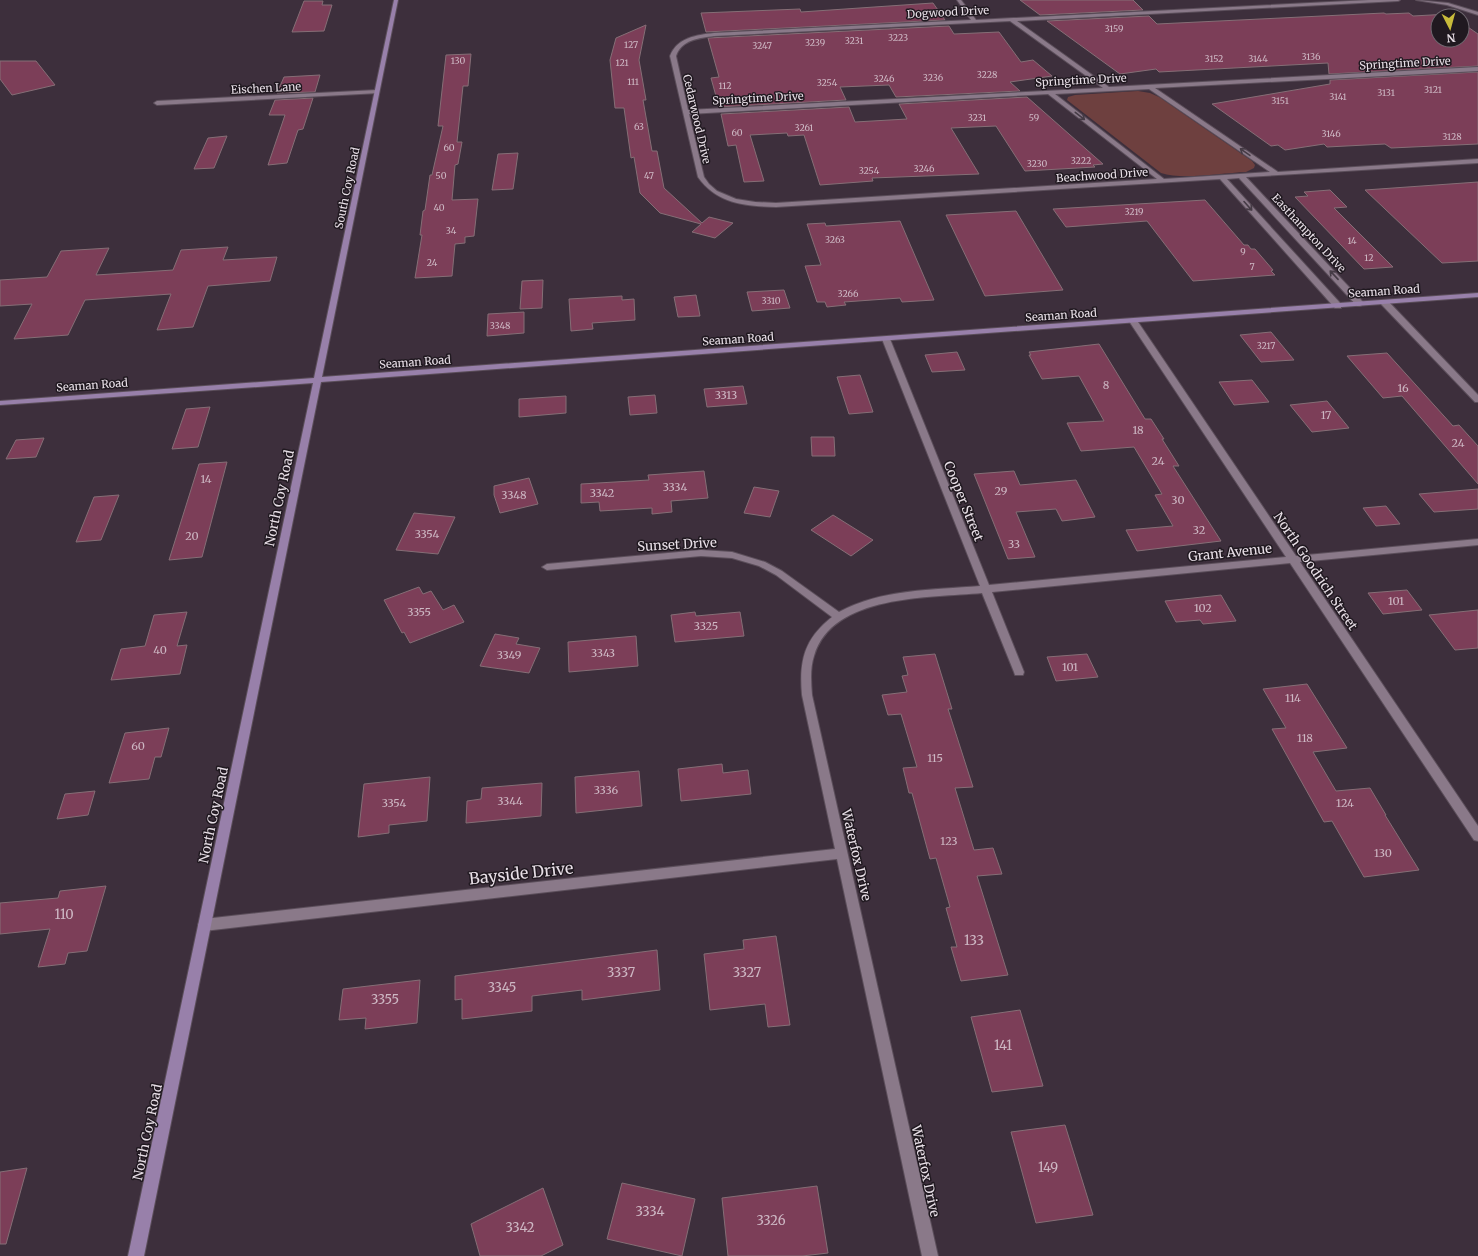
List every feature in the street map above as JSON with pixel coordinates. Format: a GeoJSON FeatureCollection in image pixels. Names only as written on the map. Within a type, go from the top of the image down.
{"type":"FeatureCollection","features":[{"type":"Feature","properties":{"kind":"street","name":"South Coy Road"},"geometry":{"type":"LineString","coordinates":[[318,380],[396,0]]}},
{"type":"Feature","properties":{"kind":"street"},"geometry":{"type":"LineString","coordinates":[[959,0],[974,21]]}},
{"type":"Feature","properties":{"kind":"street","name":"Dogwood Drive"},"geometry":{"type":"LineString","coordinates":[[692,39],[729,33],[1398,0]]}},
{"type":"Feature","properties":{"kind":"street"},"geometry":{"type":"LineString","coordinates":[[1418,0],[1448,4],[1478,14]]}},
{"type":"Feature","properties":{"kind":"street"},"geometry":{"type":"LineString","coordinates":[[1011,19],[1108,89]]}},
{"type":"Feature","properties":{"kind":"street","name":"Cedarwood Drive"},"geometry":{"type":"LineString","coordinates":[[692,39],[680,45],[674,52],[673,56],[701,177],[707,186],[727,198]]}},
{"type":"Feature","properties":{"kind":"street","name":"Springtime Drive"},"geometry":{"type":"LineString","coordinates":[[686,112],[1478,69]]}},
{"type":"Feature","properties":{"kind":"street","name":"Easthampton Drive"},"geometry":{"type":"LineString","coordinates":[[1150,87],[1276,174]]}},
{"type":"Feature","properties":{"kind":"street","name":"Eischen Lane"},"geometry":{"type":"LineString","coordinates":[[157,103],[377,92]]}},
{"type":"Feature","properties":{"kind":"street"},"geometry":{"type":"LineString","coordinates":[[1049,92],[1163,181]]}},
{"type":"Feature","properties":{"kind":"street","name":"Beachwood Drive"},"geometry":{"type":"LineString","coordinates":[[727,198],[751,204],[776,205],[1478,161]]}},
{"type":"Feature","properties":{"kind":"street","name":"Easthampton Drive"},"geometry":{"type":"LineString","coordinates":[[1241,176],[1360,304]]}},
{"type":"Feature","properties":{"kind":"street"},"geometry":{"type":"LineString","coordinates":[[1222,177],[1338,306]]}},
{"type":"Feature","properties":{"kind":"street","name":"Seaman Road"},"geometry":{"type":"LineString","coordinates":[[0,403],[1478,296]]}},
{"type":"Feature","properties":{"kind":"street"},"geometry":{"type":"LineString","coordinates":[[1384,302],[1478,400]]}},
{"type":"Feature","properties":{"kind":"street","name":"North Goodrich Street"},"geometry":{"type":"LineString","coordinates":[[1133,321],[1478,836]]}},
{"type":"Feature","properties":{"kind":"street","name":"Cooper Street"},"geometry":{"type":"LineString","coordinates":[[886,339],[1019,672]]}},
{"type":"Feature","properties":{"kind":"street","name":"North Coy Road"},"geometry":{"type":"LineString","coordinates":[[136,1256],[318,380]]}},
{"type":"Feature","properties":{"kind":"street","name":"Grant Avenue"},"geometry":{"type":"LineString","coordinates":[[985,589],[1478,542]]}},
{"type":"Feature","properties":{"kind":"street","name":"Sunset Drive"},"geometry":{"type":"LineString","coordinates":[[547,567],[701,553],[732,555],[762,564],[779,573],[838,616]]}},
{"type":"Feature","properties":{"kind":"street","name":"Waterfox Drive"},"geometry":{"type":"LineString","coordinates":[[930,1256],[807,695],[805,670],[812,646],[826,626],[838,616],[853,608],[871,601],[889,598],[985,589]]}},
{"type":"Feature","properties":{"kind":"street","name":"Bayside Drive"},"geometry":{"type":"LineString","coordinates":[[204,925],[842,853]]}},
{"type":"Feature","properties":{"kind":"shaded area"},"geometry":{"type":"Polygon","coordinates":[[[1138,91],[1150,93],[1159,97],[1252,161],[1255,165],[1254,168],[1246,172],[1202,176],[1180,176],[1161,173],[1067,100],[1068,97],[1075,95],[1138,91]]]}},
{"type":"Feature","properties":{"kind":"building"},"geometry":{"type":"Polygon","coordinates":[[[1020,0],[1133,0],[1143,10],[1040,15],[1020,0]]]}},
{"type":"Feature","properties":{"kind":"building"},"geometry":{"type":"Polygon","coordinates":[[[304,1],[323,1],[322,5],[332,5],[324,31],[292,32],[304,1]]]}},
{"type":"Feature","properties":{"kind":"building"},"geometry":{"type":"Polygon","coordinates":[[[933,3],[945,20],[706,32],[701,13],[800,9],[801,12],[933,3]]]}},
{"type":"Feature","properties":{"kind":"building"},"geometry":{"type":"Polygon","coordinates":[[[1384,13],[1409,13],[1413,16],[1430,15],[1430,48],[1470,48],[1470,28],[1478,34],[1478,66],[1329,74],[1328,63],[1159,72],[1156,69],[1120,74],[1047,21],[1149,16],[1157,24],[1384,13]]]}},
{"type":"Feature","properties":{"kind":"building"},"geometry":{"type":"Polygon","coordinates":[[[646,25],[639,60],[646,100],[643,100],[652,151],[657,151],[664,188],[702,223],[709,217],[733,223],[715,238],[692,232],[701,224],[660,213],[640,193],[634,157],[631,158],[624,108],[615,108],[610,60],[616,38],[646,25]]]}},
{"type":"Feature","properties":{"kind":"building"},"geometry":{"type":"Polygon","coordinates":[[[949,26],[954,34],[999,32],[1021,62],[1033,60],[1052,76],[1010,82],[1020,91],[896,97],[889,85],[840,87],[846,100],[719,107],[711,78],[719,77],[708,38],[949,26]]]}},
{"type":"Feature","properties":{"kind":"building"},"geometry":{"type":"Polygon","coordinates":[[[471,54],[468,86],[463,86],[457,142],[462,142],[458,164],[455,165],[452,200],[478,199],[474,236],[465,237],[465,243],[455,244],[452,276],[415,278],[422,235],[420,235],[423,211],[425,210],[430,175],[432,175],[443,126],[438,126],[446,55],[471,54]]]}},
{"type":"Feature","properties":{"kind":"building"},"geometry":{"type":"Polygon","coordinates":[[[0,61],[36,61],[55,85],[12,95],[0,79],[0,61]]]}},
{"type":"Feature","properties":{"kind":"building"},"geometry":{"type":"Polygon","coordinates":[[[1478,72],[1478,144],[1391,148],[1385,144],[1327,147],[1324,144],[1285,150],[1278,145],[1271,146],[1212,104],[1330,84],[1330,80],[1478,72]]]}},
{"type":"Feature","properties":{"kind":"building"},"geometry":{"type":"Polygon","coordinates":[[[320,75],[315,92],[277,93],[284,77],[320,75]]]}},
{"type":"Feature","properties":{"kind":"building"},"geometry":{"type":"Polygon","coordinates":[[[1027,97],[1103,164],[1093,165],[1095,167],[1025,171],[996,126],[951,128],[979,174],[872,178],[873,181],[820,185],[804,135],[788,136],[787,133],[750,135],[764,181],[744,182],[736,145],[728,146],[721,114],[849,107],[855,122],[907,119],[899,104],[1027,97]]]}},
{"type":"Feature","properties":{"kind":"building"},"geometry":{"type":"Polygon","coordinates":[[[313,98],[303,129],[298,130],[287,163],[268,165],[285,115],[269,115],[275,100],[313,98]]]}},
{"type":"Feature","properties":{"kind":"building"},"geometry":{"type":"Polygon","coordinates":[[[227,136],[214,168],[194,169],[208,138],[227,136]]]}},
{"type":"Feature","properties":{"kind":"building"},"geometry":{"type":"Polygon","coordinates":[[[518,153],[513,189],[492,190],[498,154],[518,153]]]}},
{"type":"Feature","properties":{"kind":"building"},"geometry":{"type":"Polygon","coordinates":[[[1478,182],[1478,261],[1442,263],[1365,190],[1478,182]]]}},
{"type":"Feature","properties":{"kind":"building"},"geometry":{"type":"Polygon","coordinates":[[[1330,190],[1347,207],[1334,208],[1393,267],[1364,269],[1295,197],[1308,196],[1304,192],[1330,190]]]}},
{"type":"Feature","properties":{"kind":"building"},"geometry":{"type":"Polygon","coordinates":[[[1205,200],[1244,245],[1248,245],[1251,249],[1255,249],[1273,270],[1271,271],[1275,275],[1193,281],[1147,221],[1066,227],[1053,209],[1205,200]]]}},
{"type":"Feature","properties":{"kind":"building"},"geometry":{"type":"Polygon","coordinates":[[[1016,211],[1063,290],[985,296],[946,215],[1016,211]]]}},
{"type":"Feature","properties":{"kind":"building"},"geometry":{"type":"Polygon","coordinates":[[[900,221],[934,300],[902,302],[900,298],[844,302],[846,305],[827,307],[825,302],[817,302],[805,266],[821,265],[807,224],[825,223],[826,226],[900,221]]]}},
{"type":"Feature","properties":{"kind":"building"},"geometry":{"type":"Polygon","coordinates":[[[228,247],[223,260],[277,257],[270,281],[208,286],[193,327],[157,330],[171,294],[85,300],[68,335],[14,339],[32,304],[0,306],[0,280],[47,277],[61,251],[109,248],[96,275],[173,270],[181,250],[228,247]]]}},
{"type":"Feature","properties":{"kind":"building"},"geometry":{"type":"Polygon","coordinates":[[[543,280],[542,308],[520,309],[522,281],[543,280]]]}},
{"type":"Feature","properties":{"kind":"building"},"geometry":{"type":"Polygon","coordinates":[[[784,290],[790,308],[752,311],[747,292],[784,290]]]}},
{"type":"Feature","properties":{"kind":"building"},"geometry":{"type":"Polygon","coordinates":[[[696,295],[700,316],[678,317],[674,297],[696,295]]]}},
{"type":"Feature","properties":{"kind":"building"},"geometry":{"type":"Polygon","coordinates":[[[622,296],[622,300],[634,299],[635,320],[592,323],[593,329],[571,331],[569,299],[622,296]]]}},
{"type":"Feature","properties":{"kind":"building"},"geometry":{"type":"Polygon","coordinates":[[[524,312],[524,333],[487,336],[488,314],[524,312]]]}},
{"type":"Feature","properties":{"kind":"building"},"geometry":{"type":"Polygon","coordinates":[[[1271,332],[1294,360],[1261,362],[1240,335],[1271,332]]]}},
{"type":"Feature","properties":{"kind":"building"},"geometry":{"type":"Polygon","coordinates":[[[1099,344],[1145,419],[1151,419],[1164,439],[1162,439],[1179,466],[1173,466],[1221,541],[1137,551],[1126,530],[1173,526],[1155,495],[1162,494],[1134,447],[1081,451],[1067,423],[1104,421],[1079,376],[1042,379],[1029,355],[1031,355],[1029,352],[1099,344]]]}},
{"type":"Feature","properties":{"kind":"building"},"geometry":{"type":"Polygon","coordinates":[[[957,352],[965,370],[932,372],[925,355],[957,352]]]}},
{"type":"Feature","properties":{"kind":"building"},"geometry":{"type":"Polygon","coordinates":[[[1387,353],[1453,426],[1459,425],[1478,446],[1478,484],[1402,396],[1383,398],[1347,356],[1387,353]]]}},
{"type":"Feature","properties":{"kind":"building"},"geometry":{"type":"Polygon","coordinates":[[[860,375],[873,412],[849,414],[837,377],[860,375]]]}},
{"type":"Feature","properties":{"kind":"building"},"geometry":{"type":"Polygon","coordinates":[[[1252,380],[1269,402],[1234,405],[1219,382],[1252,380]]]}},
{"type":"Feature","properties":{"kind":"building"},"geometry":{"type":"Polygon","coordinates":[[[743,386],[747,404],[707,407],[704,389],[743,386]]]}},
{"type":"Feature","properties":{"kind":"building"},"geometry":{"type":"Polygon","coordinates":[[[655,395],[657,413],[630,415],[628,397],[655,395]]]}},
{"type":"Feature","properties":{"kind":"building"},"geometry":{"type":"Polygon","coordinates":[[[566,396],[566,413],[519,417],[519,399],[566,396]]]}},
{"type":"Feature","properties":{"kind":"building"},"geometry":{"type":"Polygon","coordinates":[[[1327,401],[1349,428],[1312,432],[1290,405],[1327,401]]]}},
{"type":"Feature","properties":{"kind":"building"},"geometry":{"type":"Polygon","coordinates":[[[210,407],[198,447],[172,449],[186,409],[210,407]]]}},
{"type":"Feature","properties":{"kind":"building"},"geometry":{"type":"Polygon","coordinates":[[[811,437],[834,437],[835,456],[812,456],[811,437]]]}},
{"type":"Feature","properties":{"kind":"building"},"geometry":{"type":"Polygon","coordinates":[[[44,438],[36,457],[6,459],[16,440],[44,438]]]}},
{"type":"Feature","properties":{"kind":"building"},"geometry":{"type":"Polygon","coordinates":[[[227,462],[202,557],[169,560],[199,464],[227,462]]]}},
{"type":"Feature","properties":{"kind":"building"},"geometry":{"type":"Polygon","coordinates":[[[704,471],[708,498],[671,501],[672,512],[652,514],[652,508],[600,511],[599,502],[581,503],[581,484],[649,480],[648,475],[704,471]]]}},
{"type":"Feature","properties":{"kind":"building"},"geometry":{"type":"Polygon","coordinates":[[[1014,471],[1020,485],[1076,480],[1095,517],[1062,521],[1056,509],[1016,512],[1035,557],[1008,559],[974,474],[1014,471]]]}},
{"type":"Feature","properties":{"kind":"building"},"geometry":{"type":"Polygon","coordinates":[[[529,478],[538,504],[500,513],[494,495],[494,486],[529,478]]]}},
{"type":"Feature","properties":{"kind":"building"},"geometry":{"type":"Polygon","coordinates":[[[754,487],[779,491],[770,517],[744,513],[754,487]]]}},
{"type":"Feature","properties":{"kind":"building"},"geometry":{"type":"Polygon","coordinates":[[[1478,489],[1478,509],[1434,512],[1419,494],[1478,489]]]}},
{"type":"Feature","properties":{"kind":"building"},"geometry":{"type":"Polygon","coordinates":[[[119,495],[101,540],[76,542],[94,497],[119,495]]]}},
{"type":"Feature","properties":{"kind":"building"},"geometry":{"type":"Polygon","coordinates":[[[1386,506],[1400,524],[1376,526],[1363,508],[1386,506]]]}},
{"type":"Feature","properties":{"kind":"building"},"geometry":{"type":"Polygon","coordinates":[[[414,513],[455,517],[438,554],[396,550],[414,513]]]}},
{"type":"Feature","properties":{"kind":"building"},"geometry":{"type":"Polygon","coordinates":[[[833,515],[873,540],[851,556],[811,530],[833,515]]]}},
{"type":"Feature","properties":{"kind":"building"},"geometry":{"type":"Polygon","coordinates":[[[419,587],[423,594],[431,591],[443,610],[454,605],[464,622],[410,643],[404,632],[402,633],[384,600],[419,587]]]}},
{"type":"Feature","properties":{"kind":"building"},"geometry":{"type":"Polygon","coordinates":[[[1407,590],[1422,610],[1383,614],[1368,593],[1407,590]]]}},
{"type":"Feature","properties":{"kind":"building"},"geometry":{"type":"Polygon","coordinates":[[[1221,595],[1236,621],[1203,624],[1200,620],[1176,622],[1165,601],[1221,595]]]}},
{"type":"Feature","properties":{"kind":"building"},"geometry":{"type":"Polygon","coordinates":[[[1478,610],[1478,648],[1455,650],[1429,615],[1478,610]]]}},
{"type":"Feature","properties":{"kind":"building"},"geometry":{"type":"Polygon","coordinates":[[[187,612],[177,646],[187,645],[180,674],[111,680],[121,649],[145,646],[154,615],[187,612]]]}},
{"type":"Feature","properties":{"kind":"building"},"geometry":{"type":"Polygon","coordinates":[[[695,612],[696,616],[740,612],[744,636],[675,642],[671,615],[695,612]]]}},
{"type":"Feature","properties":{"kind":"building"},"geometry":{"type":"Polygon","coordinates":[[[495,634],[519,638],[516,644],[540,648],[529,673],[480,666],[495,634]]]}},
{"type":"Feature","properties":{"kind":"building"},"geometry":{"type":"Polygon","coordinates":[[[636,636],[638,666],[569,672],[568,642],[636,636]]]}},
{"type":"Feature","properties":{"kind":"building"},"geometry":{"type":"Polygon","coordinates":[[[935,654],[952,709],[948,709],[973,787],[955,788],[974,850],[993,848],[1002,874],[977,876],[1008,975],[961,981],[951,947],[957,947],[946,908],[950,907],[936,858],[930,859],[912,793],[909,793],[903,768],[917,767],[901,714],[888,715],[882,695],[907,692],[902,676],[908,675],[903,657],[935,654]]]}},
{"type":"Feature","properties":{"kind":"building"},"geometry":{"type":"Polygon","coordinates":[[[1087,654],[1098,677],[1056,681],[1047,657],[1087,654]]]}},
{"type":"Feature","properties":{"kind":"building"},"geometry":{"type":"Polygon","coordinates":[[[1307,684],[1347,748],[1313,752],[1336,791],[1370,788],[1419,870],[1364,877],[1332,821],[1324,822],[1272,729],[1286,728],[1263,689],[1307,684]]]}},
{"type":"Feature","properties":{"kind":"building"},"geometry":{"type":"Polygon","coordinates":[[[169,728],[161,757],[155,757],[149,779],[109,783],[125,733],[169,728]]]}},
{"type":"Feature","properties":{"kind":"building"},"geometry":{"type":"Polygon","coordinates":[[[722,764],[723,773],[748,770],[751,794],[681,801],[678,769],[722,764]]]}},
{"type":"Feature","properties":{"kind":"building"},"geometry":{"type":"Polygon","coordinates":[[[639,771],[642,806],[576,813],[575,777],[639,771]]]}},
{"type":"Feature","properties":{"kind":"building"},"geometry":{"type":"Polygon","coordinates":[[[430,777],[427,821],[389,825],[389,833],[358,837],[364,784],[430,777]]]}},
{"type":"Feature","properties":{"kind":"building"},"geometry":{"type":"Polygon","coordinates":[[[542,783],[541,816],[466,823],[467,801],[481,799],[482,788],[542,783]]]}},
{"type":"Feature","properties":{"kind":"building"},"geometry":{"type":"Polygon","coordinates":[[[95,791],[88,815],[57,819],[65,794],[95,791]]]}},
{"type":"Feature","properties":{"kind":"building"},"geometry":{"type":"Polygon","coordinates":[[[106,886],[87,951],[68,953],[65,964],[38,967],[50,929],[0,934],[0,903],[58,898],[60,891],[106,886]]]}},
{"type":"Feature","properties":{"kind":"building"},"geometry":{"type":"Polygon","coordinates":[[[776,936],[790,1025],[768,1027],[765,1004],[710,1010],[704,954],[744,949],[743,940],[776,936]]]}},
{"type":"Feature","properties":{"kind":"building"},"geometry":{"type":"Polygon","coordinates":[[[657,950],[660,990],[582,1000],[582,990],[532,996],[532,1011],[462,1019],[462,999],[455,1000],[455,976],[657,950]]]}},
{"type":"Feature","properties":{"kind":"building"},"geometry":{"type":"Polygon","coordinates":[[[420,980],[417,1023],[365,1029],[366,1018],[339,1020],[343,989],[420,980]]]}},
{"type":"Feature","properties":{"kind":"building"},"geometry":{"type":"Polygon","coordinates":[[[1020,1010],[1043,1086],[992,1092],[971,1017],[1020,1010]]]}},
{"type":"Feature","properties":{"kind":"building"},"geometry":{"type":"Polygon","coordinates":[[[1065,1125],[1093,1215],[1036,1223],[1011,1132],[1065,1125]]]}},
{"type":"Feature","properties":{"kind":"building"},"geometry":{"type":"Polygon","coordinates":[[[27,1168],[6,1244],[0,1244],[0,1172],[27,1168]]]}},
{"type":"Feature","properties":{"kind":"building"},"geometry":{"type":"Polygon","coordinates":[[[622,1183],[695,1199],[682,1256],[607,1239],[622,1183]]]}},
{"type":"Feature","properties":{"kind":"building"},"geometry":{"type":"Polygon","coordinates":[[[817,1186],[828,1253],[802,1256],[728,1256],[722,1198],[817,1186]]]}},
{"type":"Feature","properties":{"kind":"building"},"geometry":{"type":"Polygon","coordinates":[[[543,1188],[563,1245],[541,1256],[480,1256],[471,1224],[543,1188]]]}}]}
